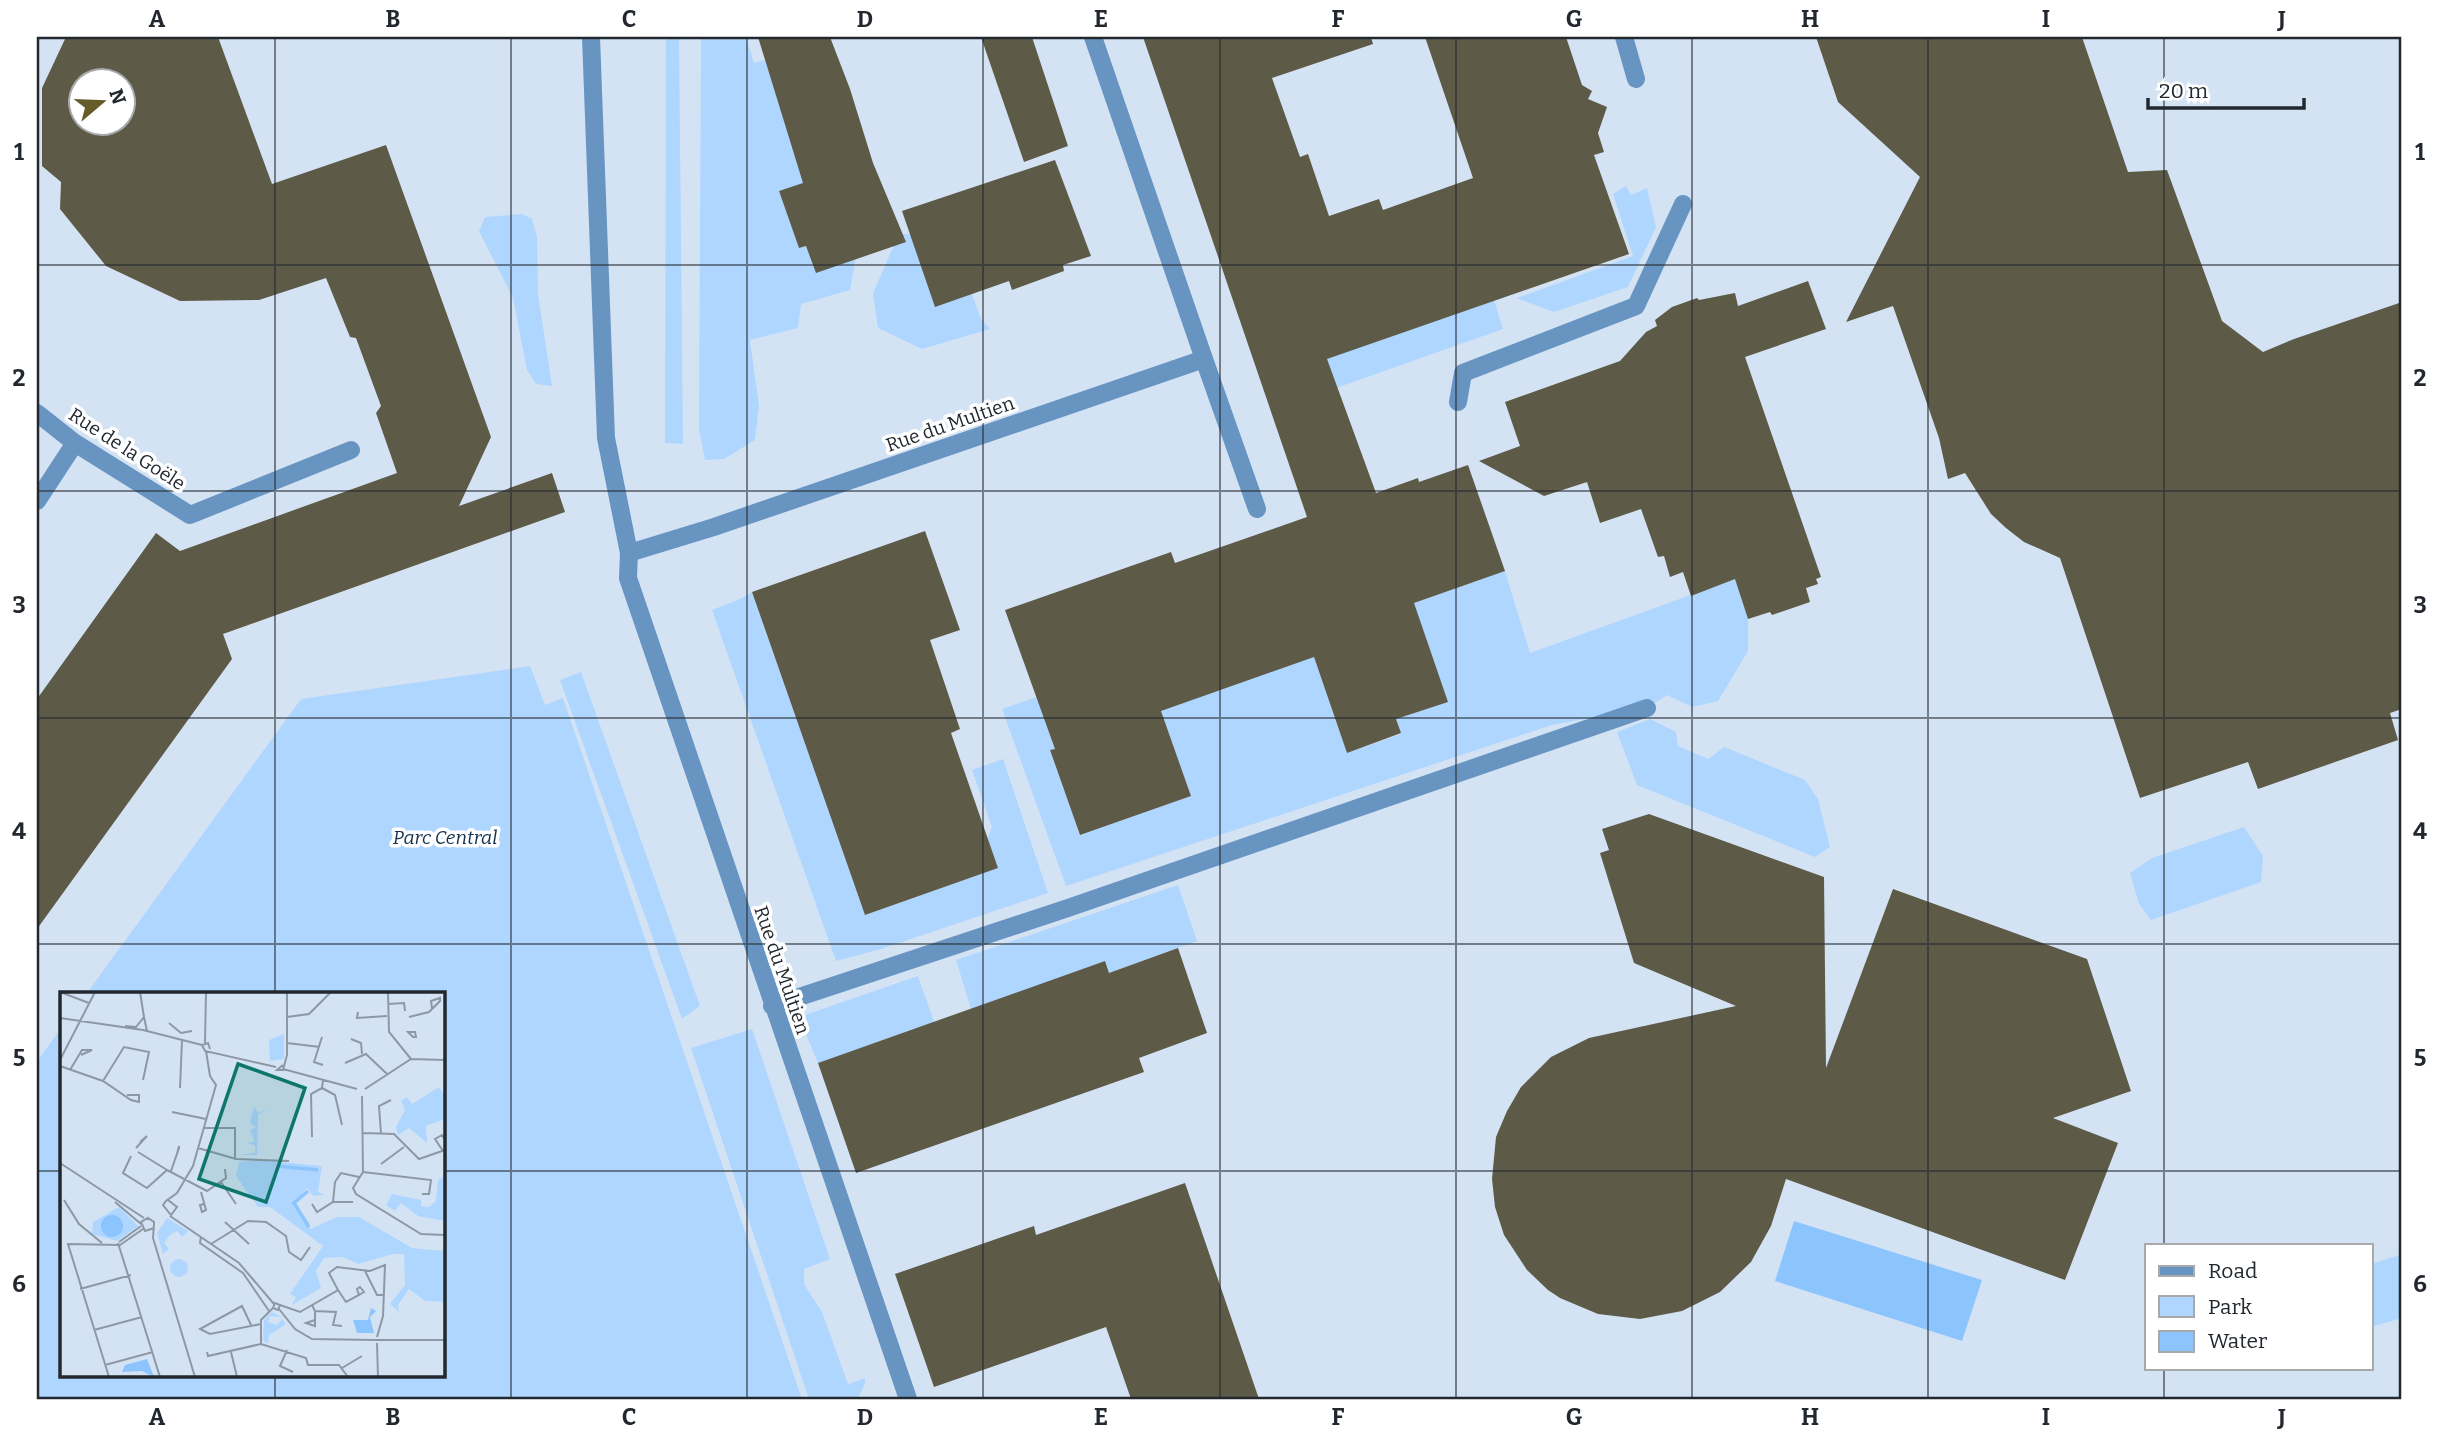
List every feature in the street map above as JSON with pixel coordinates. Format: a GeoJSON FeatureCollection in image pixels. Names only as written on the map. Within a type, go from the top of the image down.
{"type":"FeatureCollection","features":[{"type":"Feature","properties":{"kind":"street","name":"Rue du Multien"},"geometry":{"type":"LineString","coordinates":[[590,37],[606,438],[629,553],[628,578],[908,1399]]}},
{"type":"Feature","properties":{"kind":"street"},"geometry":{"type":"LineString","coordinates":[[1093,37],[1257,509]]}},
{"type":"Feature","properties":{"kind":"street"},"geometry":{"type":"LineString","coordinates":[[1624,37],[1636,79]]}},
{"type":"Feature","properties":{"kind":"street"},"geometry":{"type":"LineString","coordinates":[[1458,402],[1463,373],[1636,306],[1683,204]]}},
{"type":"Feature","properties":{"kind":"street","name":"Rue du Multien"},"geometry":{"type":"LineString","coordinates":[[629,553],[714,527],[1204,359]]}},
{"type":"Feature","properties":{"kind":"street","name":"Rue de la Goële"},"geometry":{"type":"LineString","coordinates":[[37,413],[75,443],[190,515],[351,450]]}},
{"type":"Feature","properties":{"kind":"street"},"geometry":{"type":"LineString","coordinates":[[37,500],[75,443]]}},
{"type":"Feature","properties":{"kind":"street"},"geometry":{"type":"LineString","coordinates":[[772,1006],[1081,904],[1647,708]]}},
{"type":"Feature","properties":{"kind":"green space"},"geometry":{"type":"Polygon","coordinates":[[[666,37],[679,37],[683,444],[665,443],[666,37]]]}},
{"type":"Feature","properties":{"kind":"green space"},"geometry":{"type":"Polygon","coordinates":[[[701,37],[746,37],[754,63],[765,60],[805,183],[779,191],[799,247],[806,246],[816,272],[849,261],[861,227],[850,290],[801,304],[798,328],[750,340],[759,406],[755,440],[724,459],[705,460],[699,429],[701,37]]]}},
{"type":"Feature","properties":{"kind":"green space"},"geometry":{"type":"Polygon","coordinates":[[[1626,186],[1631,195],[1647,188],[1656,227],[1628,287],[1554,312],[1517,298],[1633,256],[1613,194],[1626,186]]]}},
{"type":"Feature","properties":{"kind":"green space"},"geometry":{"type":"Polygon","coordinates":[[[522,214],[532,219],[537,237],[538,294],[552,386],[536,384],[527,370],[513,298],[479,231],[485,217],[522,214]]]}},
{"type":"Feature","properties":{"kind":"green space"},"geometry":{"type":"Polygon","coordinates":[[[899,234],[910,234],[972,294],[981,319],[990,329],[922,349],[878,328],[873,293],[899,234]]]}},
{"type":"Feature","properties":{"kind":"green space"},"geometry":{"type":"Polygon","coordinates":[[[1494,300],[1503,329],[1271,411],[1261,381],[1494,300]]]}},
{"type":"Feature","properties":{"kind":"green space"},"geometry":{"type":"Polygon","coordinates":[[[1505,571],[1530,653],[1735,579],[1748,619],[1748,651],[1718,701],[1692,707],[1667,695],[1647,708],[1552,725],[1066,886],[1002,709],[1037,697],[1055,749],[1050,751],[1080,835],[1191,796],[1161,711],[1318,637],[1316,663],[1347,753],[1401,734],[1396,719],[1448,701],[1405,606],[1505,571]]]}},
{"type":"Feature","properties":{"kind":"green space"},"geometry":{"type":"Polygon","coordinates":[[[752,592],[865,915],[998,868],[987,840],[992,827],[972,770],[1003,759],[1048,893],[881,949],[836,961],[712,610],[752,592]]]}},
{"type":"Feature","properties":{"kind":"green space","name":"Parc Central"},"geometry":{"type":"Polygon","coordinates":[[[530,666],[545,705],[563,698],[802,1399],[37,1399],[37,1062],[60,1029],[60,1376],[444,1376],[444,992],[88,992],[301,699],[530,666]]]}},
{"type":"Feature","properties":{"kind":"green space"},"geometry":{"type":"Polygon","coordinates":[[[581,672],[700,1006],[682,1019],[560,680],[581,672]]]}},
{"type":"Feature","properties":{"kind":"green space"},"geometry":{"type":"Polygon","coordinates":[[[1650,719],[1676,732],[1678,746],[1708,759],[1724,747],[1805,780],[1818,799],[1830,847],[1815,857],[1637,785],[1617,732],[1650,719]]]}},
{"type":"Feature","properties":{"kind":"green space"},"geometry":{"type":"Polygon","coordinates":[[[2244,827],[2263,856],[2261,882],[2151,920],[2139,904],[2130,873],[2152,858],[2244,827]]]}},
{"type":"Feature","properties":{"kind":"green space"},"geometry":{"type":"Polygon","coordinates":[[[1178,885],[1197,941],[1109,973],[971,1009],[956,960],[1178,885]]]}},
{"type":"Feature","properties":{"kind":"green space"},"geometry":{"type":"Polygon","coordinates":[[[918,976],[934,1022],[818,1063],[799,1017],[918,976]]]}},
{"type":"Feature","properties":{"kind":"green space"},"geometry":{"type":"Polygon","coordinates":[[[752,1029],[830,1259],[804,1269],[804,1284],[822,1312],[848,1384],[865,1378],[858,1399],[809,1399],[691,1048],[752,1029]]]}},
{"type":"Feature","properties":{"kind":"green space"},"geometry":{"type":"Polygon","coordinates":[[[2402,1254],[2402,1318],[2372,1327],[2372,1264],[2402,1254]]]}},
{"type":"Feature","properties":{"kind":"water"},"geometry":{"type":"Polygon","coordinates":[[[1794,1221],[1982,1280],[1962,1341],[1775,1281],[1794,1221]]]}},
{"type":"Feature","properties":{"kind":"building"},"geometry":{"type":"Polygon","coordinates":[[[66,37],[218,37],[272,184],[386,145],[491,437],[459,506],[552,473],[565,512],[223,634],[232,659],[37,929],[37,699],[156,533],[180,551],[397,473],[376,413],[381,406],[356,338],[350,337],[326,278],[259,300],[180,301],[106,266],[60,209],[61,182],[42,166],[42,88],[66,37]]]}},
{"type":"Feature","properties":{"kind":"building"},"geometry":{"type":"Polygon","coordinates":[[[758,37],[830,37],[850,89],[873,163],[906,242],[816,273],[806,246],[799,248],[779,191],[803,183],[758,37]]]}},
{"type":"Feature","properties":{"kind":"building"},"geometry":{"type":"Polygon","coordinates":[[[981,37],[1032,37],[1068,146],[1024,162],[981,37]]]}},
{"type":"Feature","properties":{"kind":"building"},"geometry":{"type":"Polygon","coordinates":[[[1143,37],[1371,37],[1373,44],[1272,78],[1300,157],[1308,154],[1329,216],[1379,199],[1383,210],[1473,178],[1425,37],[1566,37],[1582,85],[1592,91],[1588,99],[1607,107],[1598,133],[1604,152],[1594,155],[1629,254],[1327,359],[1376,493],[1418,478],[1419,482],[1468,465],[1505,571],[1414,603],[1448,702],[1396,719],[1401,733],[1347,753],[1314,657],[1161,711],[1191,796],[1080,835],[1050,750],[1055,749],[1005,610],[1171,552],[1175,563],[1307,517],[1143,37]]]}},
{"type":"Feature","properties":{"kind":"building"},"geometry":{"type":"Polygon","coordinates":[[[1816,37],[2082,37],[2128,172],[2167,170],[2222,321],[2263,352],[2402,302],[2402,709],[2390,713],[2398,740],[2258,789],[2248,762],[2140,798],[2060,558],[2024,542],[2006,528],[1991,514],[1965,473],[1948,479],[1939,438],[1893,306],[1846,322],[1920,177],[1838,102],[1816,37]]]}},
{"type":"Feature","properties":{"kind":"building"},"geometry":{"type":"Polygon","coordinates":[[[1055,160],[1091,256],[1063,265],[1064,271],[1012,290],[1009,281],[935,307],[902,211],[1055,160]]]}},
{"type":"Feature","properties":{"kind":"building"},"geometry":{"type":"Polygon","coordinates":[[[1808,281],[1826,329],[1745,357],[1821,577],[1816,579],[1818,584],[1806,588],[1810,602],[1772,615],[1770,612],[1748,619],[1735,579],[1691,596],[1683,572],[1670,577],[1664,556],[1658,557],[1641,509],[1600,523],[1587,482],[1544,496],[1479,461],[1520,446],[1505,402],[1620,361],[1646,332],[1657,326],[1655,320],[1672,307],[1697,298],[1699,300],[1735,293],[1738,306],[1808,281]]]}},
{"type":"Feature","properties":{"kind":"building"},"geometry":{"type":"Polygon","coordinates":[[[925,531],[960,630],[930,640],[960,729],[951,733],[998,868],[865,915],[752,592],[925,531]]]}},
{"type":"Feature","properties":{"kind":"building"},"geometry":{"type":"Polygon","coordinates":[[[1649,814],[1824,877],[1826,1068],[1893,889],[2087,959],[2131,1091],[2053,1118],[2118,1143],[2065,1280],[1786,1179],[1771,1226],[1751,1262],[1720,1292],[1682,1311],[1640,1319],[1598,1314],[1560,1298],[1527,1270],[1504,1235],[1495,1207],[1492,1179],[1496,1137],[1521,1087],[1551,1057],[1589,1038],[1736,1006],[1634,963],[1600,853],[1609,850],[1602,829],[1649,814]]]}},
{"type":"Feature","properties":{"kind":"building"},"geometry":{"type":"Polygon","coordinates":[[[1178,948],[1207,1033],[1139,1058],[1144,1072],[856,1173],[818,1063],[1105,961],[1109,973],[1178,948]]]}},
{"type":"Feature","properties":{"kind":"building"},"geometry":{"type":"Polygon","coordinates":[[[1185,1183],[1259,1399],[1131,1399],[1106,1327],[934,1387],[895,1274],[1034,1226],[1036,1235],[1185,1183]]]}}]}
